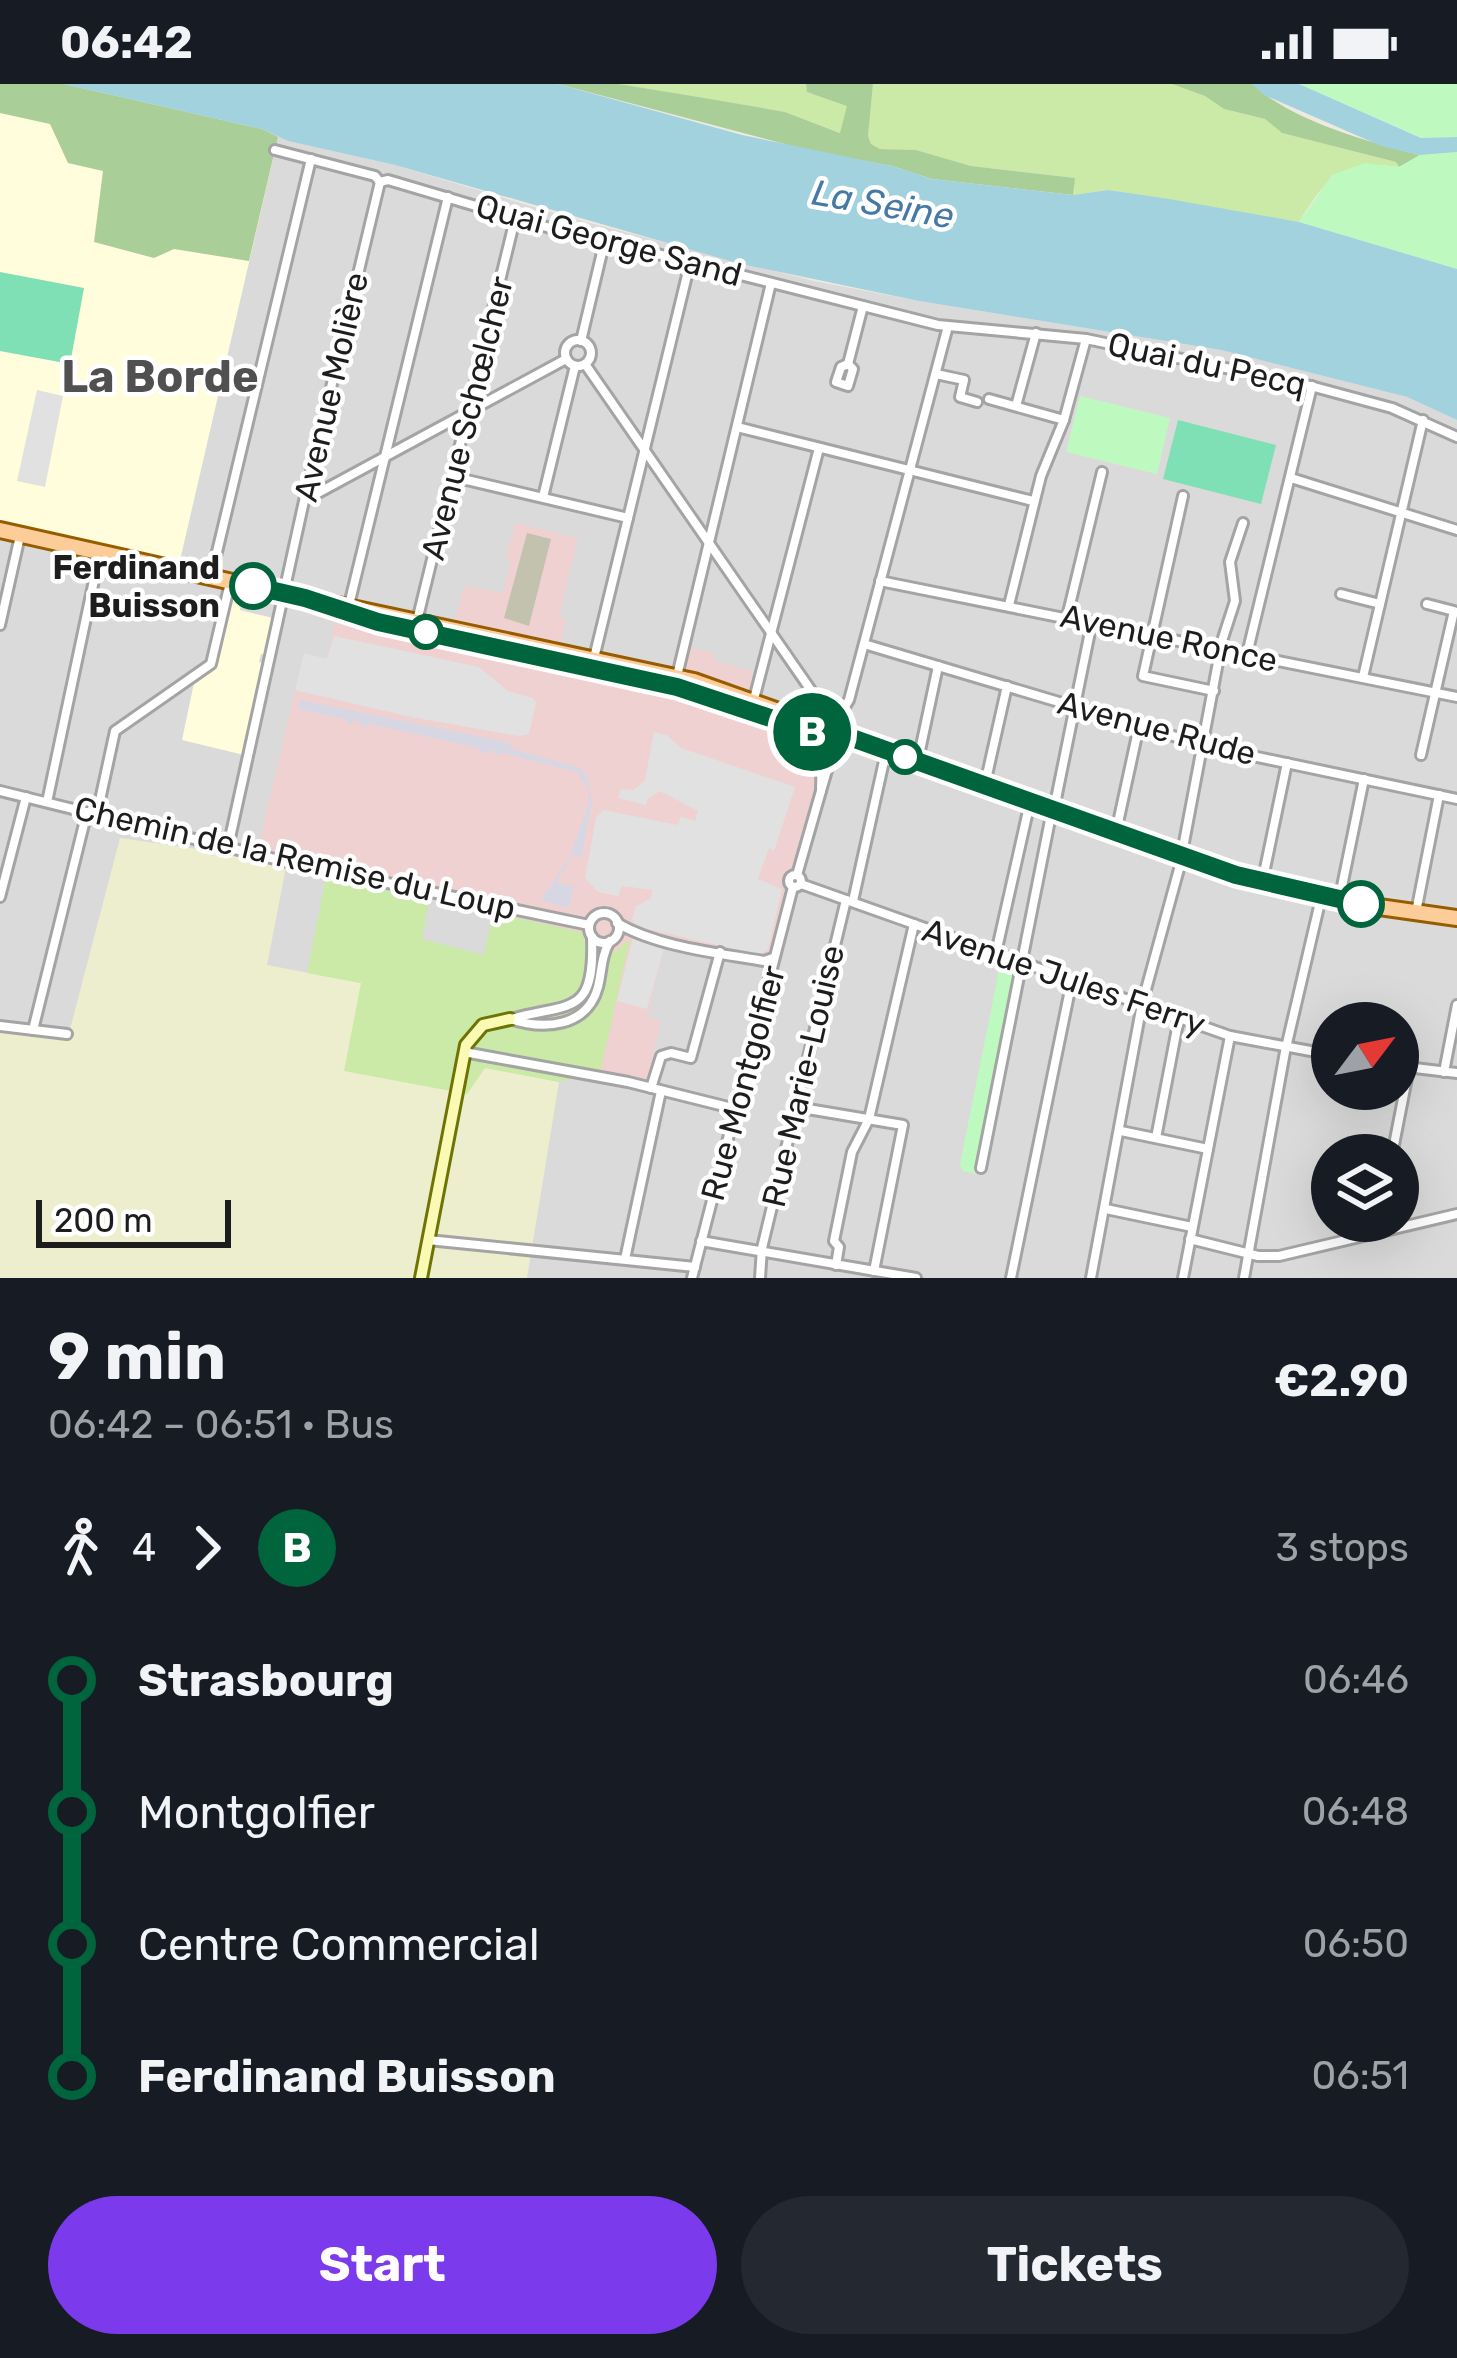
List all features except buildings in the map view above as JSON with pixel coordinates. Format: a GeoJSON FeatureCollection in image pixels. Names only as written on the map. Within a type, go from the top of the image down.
{"type":"FeatureCollection","features":[{"type":"Feature","properties":{"kind":"main road"},"geometry":{"type":"LineString","coordinates":[[0,530],[284,592],[378,622],[677,687],[812,732],[838,733]]}},
{"type":"Feature","properties":{"kind":"main road"},"geometry":{"type":"LineString","coordinates":[[305,598],[677,676],[1262,883],[1339,901],[1457,918]]}},
{"type":"Feature","properties":{"kind":"street","name":"Quai George Sand"},"geometry":{"type":"LineString","coordinates":[[275,150],[516,215],[604,244],[948,326]]}},
{"type":"Feature","properties":{"kind":"street"},"geometry":{"type":"LineString","coordinates":[[211,577],[310,159]]}},
{"type":"Feature","properties":{"kind":"street","name":"Avenue Molière"},"geometry":{"type":"LineString","coordinates":[[228,847],[380,182]]}},
{"type":"Feature","properties":{"kind":"street"},"geometry":{"type":"LineString","coordinates":[[349,605],[448,197]]}},
{"type":"Feature","properties":{"kind":"street","name":"Avenue Schœlcher"},"geometry":{"type":"LineString","coordinates":[[417,621],[516,215]]}},
{"type":"Feature","properties":{"kind":"street"},"geometry":{"type":"LineString","coordinates":[[580,341],[604,244]]}},
{"type":"Feature","properties":{"kind":"street"},"geometry":{"type":"LineString","coordinates":[[594,658],[690,263]]}},
{"type":"Feature","properties":{"kind":"street"},"geometry":{"type":"LineString","coordinates":[[677,676],[771,283]]}},
{"type":"Feature","properties":{"kind":"street"},"geometry":{"type":"LineString","coordinates":[[848,364],[863,306]]}},
{"type":"Feature","properties":{"kind":"street"},"geometry":{"type":"LineString","coordinates":[[838,733],[948,326]]}},
{"type":"Feature","properties":{"kind":"street","name":"Quai du Pecq"},"geometry":{"type":"LineString","coordinates":[[948,326],[1086,339],[1312,386],[1423,420],[1457,437]]}},
{"type":"Feature","properties":{"kind":"street"},"geometry":{"type":"LineString","coordinates":[[1016,407],[1036,333]]}},
{"type":"Feature","properties":{"kind":"street"},"geometry":{"type":"LineString","coordinates":[[1009,605],[1034,501],[1064,420],[1086,339]]}},
{"type":"Feature","properties":{"kind":"street"},"geometry":{"type":"LineString","coordinates":[[304,501],[470,412],[575,363],[591,352],[580,341]]}},
{"type":"Feature","properties":{"kind":"street"},"geometry":{"type":"LineString","coordinates":[[580,341],[568,344],[575,363],[645,452],[838,733]]}},
{"type":"Feature","properties":{"kind":"street"},"geometry":{"type":"LineString","coordinates":[[543,497],[575,363]]}},
{"type":"Feature","properties":{"kind":"street"},"geometry":{"type":"LineString","coordinates":[[936,374],[964,380],[960,397],[977,402]]}},
{"type":"Feature","properties":{"kind":"street"},"geometry":{"type":"LineString","coordinates":[[1247,654],[1312,386]]}},
{"type":"Feature","properties":{"kind":"street"},"geometry":{"type":"LineString","coordinates":[[989,399],[1064,420]]}},
{"type":"Feature","properties":{"kind":"street"},"geometry":{"type":"LineString","coordinates":[[1363,677],[1423,420]]}},
{"type":"Feature","properties":{"kind":"street"},"geometry":{"type":"LineString","coordinates":[[737,427],[1034,501]]}},
{"type":"Feature","properties":{"kind":"street"},"geometry":{"type":"LineString","coordinates":[[753,703],[819,448]]}},
{"type":"Feature","properties":{"kind":"street"},"geometry":{"type":"LineString","coordinates":[[1067,617],[1102,472]]}},
{"type":"Feature","properties":{"kind":"street"},"geometry":{"type":"LineString","coordinates":[[454,477],[628,518]]}},
{"type":"Feature","properties":{"kind":"street"},"geometry":{"type":"LineString","coordinates":[[1291,478],[1457,530]]}},
{"type":"Feature","properties":{"kind":"street"},"geometry":{"type":"LineString","coordinates":[[1183,496],[1143,676],[1214,692]]}},
{"type":"Feature","properties":{"kind":"street"},"geometry":{"type":"LineString","coordinates":[[1091,1278],[1142,1004],[1181,857],[1235,601],[1230,562],[1243,523]]}},
{"type":"Feature","properties":{"kind":"street"},"geometry":{"type":"LineString","coordinates":[[0,625],[20,535]]}},
{"type":"Feature","properties":{"kind":"street"},"geometry":{"type":"LineString","coordinates":[[47,802],[100,552]]}},
{"type":"Feature","properties":{"kind":"street","name":"Avenue Ronce"},"geometry":{"type":"LineString","coordinates":[[880,580],[1457,697]]}},
{"type":"Feature","properties":{"kind":"street"},"geometry":{"type":"LineString","coordinates":[[33,1030],[115,731],[211,664],[230,581]]}},
{"type":"Feature","properties":{"kind":"street"},"geometry":{"type":"LineString","coordinates":[[1341,594],[1380,604]]}},
{"type":"Feature","properties":{"kind":"street"},"geometry":{"type":"LineString","coordinates":[[1421,755],[1454,611],[1427,604]]}},
{"type":"Feature","properties":{"kind":"street"},"geometry":{"type":"LineString","coordinates":[[981,1168],[1092,622]]}},
{"type":"Feature","properties":{"kind":"street","name":"Avenue Rude"},"geometry":{"type":"LineString","coordinates":[[864,644],[1203,745],[1455,799]]}},
{"type":"Feature","properties":{"kind":"street"},"geometry":{"type":"LineString","coordinates":[[918,762],[938,666]]}},
{"type":"Feature","properties":{"kind":"street"},"geometry":{"type":"LineString","coordinates":[[985,786],[1006,686]]}},
{"type":"Feature","properties":{"kind":"street"},"geometry":{"type":"LineString","coordinates":[[826,712],[846,711]]}},
{"type":"Feature","properties":{"kind":"street"},"geometry":{"type":"LineString","coordinates":[[1115,833],[1138,727]]}},
{"type":"Feature","properties":{"kind":"street","name":"Rue Montgolfier"},"geometry":{"type":"LineString","coordinates":[[812,732],[822,745],[821,790]]}},
{"type":"Feature","properties":{"kind":"street","name":"Rue Montgolfier"},"geometry":{"type":"LineString","coordinates":[[692,1278],[773,976],[773,958],[838,733]]}},
{"type":"Feature","properties":{"kind":"street","name":"Rue Marie-Louise"},"geometry":{"type":"LineString","coordinates":[[760,1278],[796,1107],[886,750]]}},
{"type":"Feature","properties":{"kind":"street"},"geometry":{"type":"LineString","coordinates":[[1262,883],[1287,763]]}},
{"type":"Feature","properties":{"kind":"street"},"geometry":{"type":"LineString","coordinates":[[1339,901],[1364,779]]}},
{"type":"Feature","properties":{"kind":"street"},"geometry":{"type":"LineString","coordinates":[[1455,799],[1457,785]]}},
{"type":"Feature","properties":{"kind":"street","name":"Chemin de la Remise du Loup"},"geometry":{"type":"LineString","coordinates":[[0,790],[228,847],[589,925],[603,913],[617,922]]}},
{"type":"Feature","properties":{"kind":"street"},"geometry":{"type":"LineString","coordinates":[[1415,913],[1439,795]]}},
{"type":"Feature","properties":{"kind":"street"},"geometry":{"type":"LineString","coordinates":[[0,897],[26,797]]}},
{"type":"Feature","properties":{"kind":"street"},"geometry":{"type":"LineString","coordinates":[[996,953],[1030,802]]}},
{"type":"Feature","properties":{"kind":"street","name":"Avenue Jules Ferry"},"geometry":{"type":"LineString","coordinates":[[797,882],[1230,1036],[1311,1051]]}},
{"type":"Feature","properties":{"kind":"street"},"geometry":{"type":"LineString","coordinates":[[1244,1278],[1287,1046],[1321,897]]}},
{"type":"Feature","properties":{"kind":"street"},"geometry":{"type":"LineString","coordinates":[[510,1019],[548,1025],[580,1016],[595,995],[617,922],[641,934],[764,962],[773,958]]}},
{"type":"Feature","properties":{"kind":"street"},"geometry":{"type":"LineString","coordinates":[[836,1265],[839,1247],[834,1241],[852,1152],[869,1119],[914,924]]}},
{"type":"Feature","properties":{"kind":"street"},"geometry":{"type":"LineString","coordinates":[[421,1278],[464,1052],[477,1028],[489,1021],[559,1011],[579,999],[588,984],[589,925]]}},
{"type":"Feature","properties":{"kind":"street"},"geometry":{"type":"LineString","coordinates":[[592,937],[641,934]]}},
{"type":"Feature","properties":{"kind":"street"},"geometry":{"type":"LineString","coordinates":[[625,1259],[664,1054],[691,1058],[720,952]]}},
{"type":"Feature","properties":{"kind":"street"},"geometry":{"type":"LineString","coordinates":[[1011,1278],[1072,980]]}},
{"type":"Feature","properties":{"kind":"street"},"geometry":{"type":"LineString","coordinates":[[1444,1072],[1457,1005]]}},
{"type":"Feature","properties":{"kind":"street"},"geometry":{"type":"LineString","coordinates":[[1156,1138],[1179,1018]]}},
{"type":"Feature","properties":{"kind":"street"},"geometry":{"type":"LineString","coordinates":[[0,1026],[67,1034]]}},
{"type":"Feature","properties":{"kind":"street"},"geometry":{"type":"LineString","coordinates":[[1183,1278],[1230,1036]]}},
{"type":"Feature","properties":{"kind":"street"},"geometry":{"type":"LineString","coordinates":[[464,1052],[736,1109]]}},
{"type":"Feature","properties":{"kind":"street"},"geometry":{"type":"LineString","coordinates":[[1419,1069],[1457,1073]]}},
{"type":"Feature","properties":{"kind":"street"},"geometry":{"type":"LineString","coordinates":[[796,1107],[903,1125],[874,1271]]}},
{"type":"Feature","properties":{"kind":"street"},"geometry":{"type":"LineString","coordinates":[[1120,1131],[1208,1149]]}},
{"type":"Feature","properties":{"kind":"street"},"geometry":{"type":"LineString","coordinates":[[1106,1209],[1192,1226]]}},
{"type":"Feature","properties":{"kind":"street"},"geometry":{"type":"LineString","coordinates":[[1419,1220],[1457,1214]]}},
{"type":"Feature","properties":{"kind":"street"},"geometry":{"type":"LineString","coordinates":[[1190,1239],[1258,1256],[1279,1256],[1328,1242]]}},
{"type":"Feature","properties":{"kind":"street"},"geometry":{"type":"LineString","coordinates":[[428,1240],[695,1267]]}},
{"type":"Feature","properties":{"kind":"street"},"geometry":{"type":"LineString","coordinates":[[701,1241],[836,1265],[852,1273],[874,1271],[916,1278]]}},
{"type":"Feature","properties":{"kind":"shaded area"},"geometry":{"type":"Polygon","coordinates":[[[0,84],[64,84],[262,129],[288,141],[395,165],[567,217],[814,281],[1221,350],[1407,397],[1457,420],[1457,1278],[0,1278],[0,84]]]}},
{"type":"Feature","properties":{"kind":"shaded area"},"geometry":{"type":"Polygon","coordinates":[[[0,84],[275,150],[178,569],[0,530],[0,84]]]}},
{"type":"Feature","properties":{"kind":"shaded area"},"geometry":{"type":"Polygon","coordinates":[[[37,390],[63,396],[45,487],[17,481],[37,390]]]}},
{"type":"Feature","properties":{"kind":"shaded area"},"geometry":{"type":"Polygon","coordinates":[[[515,523],[578,538],[559,616],[566,619],[560,649],[683,673],[689,647],[714,654],[713,660],[761,674],[756,700],[837,729],[776,971],[665,944],[647,1017],[661,1021],[647,1082],[600,1073],[629,941],[614,952],[588,947],[581,932],[256,858],[304,653],[327,659],[337,614],[452,631],[464,586],[503,593],[511,561],[505,560],[515,523]]]}},
{"type":"Feature","properties":{"kind":"shaded area"},"geometry":{"type":"Polygon","coordinates":[[[527,533],[551,539],[529,626],[504,618],[527,533]]]}},
{"type":"Feature","properties":{"kind":"shaded area"},"geometry":{"type":"Polygon","coordinates":[[[232,592],[242,593],[240,610],[273,618],[259,662],[263,663],[244,755],[182,740],[195,678],[217,664],[232,592]]]}},
{"type":"Feature","properties":{"kind":"shaded area"},"geometry":{"type":"Polygon","coordinates":[[[334,636],[479,667],[508,691],[536,702],[529,734],[411,717],[295,690],[304,653],[327,659],[334,636]]]}},
{"type":"Feature","properties":{"kind":"shaded area"},"geometry":{"type":"Polygon","coordinates":[[[300,700],[502,741],[511,744],[511,749],[578,767],[587,777],[592,803],[581,857],[572,855],[557,882],[574,887],[569,908],[541,900],[570,856],[588,805],[589,791],[577,772],[498,756],[492,750],[481,754],[479,748],[369,724],[365,728],[357,720],[348,725],[346,719],[298,709],[300,700]]]}},
{"type":"Feature","properties":{"kind":"shaded area"},"geometry":{"type":"Polygon","coordinates":[[[654,732],[667,735],[681,748],[795,787],[774,851],[769,848],[758,879],[782,889],[768,950],[760,955],[636,926],[632,919],[636,906],[650,899],[653,890],[622,886],[618,896],[598,892],[585,878],[596,818],[604,810],[677,825],[681,817],[695,821],[698,811],[660,791],[646,805],[618,798],[621,789],[634,790],[645,780],[654,732]]]}},
{"type":"Feature","properties":{"kind":"shaded area"},"geometry":{"type":"Polygon","coordinates":[[[120,838],[287,862],[267,965],[361,983],[485,1067],[559,1082],[527,1278],[0,1278],[0,1030],[68,1037],[120,838]]]}},
{"type":"Feature","properties":{"kind":"shaded area"},"geometry":{"type":"Polygon","coordinates":[[[633,937],[665,944],[647,1009],[617,1001],[633,937]]]}},
{"type":"Feature","properties":{"kind":"green space"},"geometry":{"type":"Polygon","coordinates":[[[0,84],[64,84],[262,129],[278,137],[249,261],[174,249],[154,258],[94,242],[103,171],[68,163],[50,124],[0,113],[0,84]]]}},
{"type":"Feature","properties":{"kind":"green space"},"geometry":{"type":"Polygon","coordinates":[[[558,84],[619,84],[785,112],[840,133],[847,106],[807,92],[806,84],[873,84],[868,136],[880,149],[916,150],[971,166],[1075,178],[1073,195],[932,179],[558,84]]]}},
{"type":"Feature","properties":{"kind":"green space"},"geometry":{"type":"Polygon","coordinates":[[[619,84],[806,84],[807,92],[848,105],[841,133],[785,112],[619,84]]]}},
{"type":"Feature","properties":{"kind":"green space"},"geometry":{"type":"Polygon","coordinates":[[[873,84],[1172,84],[1224,109],[1265,119],[1282,133],[1396,162],[1399,167],[1363,166],[1338,174],[1299,222],[1108,190],[1073,195],[1074,178],[971,166],[916,150],[880,149],[868,136],[873,84]]]}},
{"type":"Feature","properties":{"kind":"green space"},"geometry":{"type":"Polygon","coordinates":[[[1172,84],[1253,84],[1308,119],[1420,155],[1399,167],[1396,162],[1282,133],[1265,119],[1224,109],[1172,84]]]}},
{"type":"Feature","properties":{"kind":"green space"},"geometry":{"type":"Polygon","coordinates":[[[1299,84],[1457,84],[1457,137],[1422,138],[1299,84]]]}},
{"type":"Feature","properties":{"kind":"green space"},"geometry":{"type":"Polygon","coordinates":[[[1457,152],[1457,269],[1299,222],[1332,175],[1365,163],[1399,167],[1420,155],[1457,152]]]}},
{"type":"Feature","properties":{"kind":"green space"},"geometry":{"type":"Polygon","coordinates":[[[0,272],[84,288],[70,364],[0,351],[0,272]]]}},
{"type":"Feature","properties":{"kind":"green space"},"geometry":{"type":"Polygon","coordinates":[[[1080,396],[1170,418],[1157,474],[1066,452],[1080,396]]]}},
{"type":"Feature","properties":{"kind":"green space"},"geometry":{"type":"Polygon","coordinates":[[[1178,420],[1276,445],[1261,504],[1163,479],[1178,420]]]}},
{"type":"Feature","properties":{"kind":"green space"},"geometry":{"type":"Polygon","coordinates":[[[326,876],[429,899],[422,939],[484,955],[493,913],[581,932],[589,948],[614,952],[630,939],[600,1073],[559,1082],[485,1068],[467,1094],[344,1071],[361,983],[307,973],[326,876]]]}},
{"type":"Feature","properties":{"kind":"green space"},"geometry":{"type":"Polygon","coordinates":[[[1002,956],[1020,962],[977,1174],[963,1171],[960,1164],[1002,956]]]}},
{"type":"Feature","properties":{"kind":"water","name":"La Seine"},"geometry":{"type":"Polygon","coordinates":[[[64,84],[558,84],[742,135],[892,166],[932,179],[1073,195],[1108,190],[1299,222],[1457,269],[1457,420],[1407,397],[1221,350],[919,301],[741,264],[395,165],[288,141],[262,129],[64,84]]]}},
{"type":"Feature","properties":{"kind":"water"},"geometry":{"type":"Polygon","coordinates":[[[1253,84],[1299,84],[1421,138],[1457,137],[1457,152],[1420,155],[1381,146],[1264,95],[1253,84]]]}},
{"type":"Feature","properties":{"kind":"bus line","name":"B"},"geometry":{"type":"LineString","coordinates":[[253,586],[378,622],[691,691],[812,732],[852,738],[1236,875],[1361,904]]}},
{"type":"Feature","properties":{"kind":"place","name":"Ferdinand Buisson"},"geometry":{"type":"Point","coordinates":[253,586]}},
{"type":"Feature","properties":{"kind":"district","name":"La Borde"},"geometry":{"type":"Point","coordinates":[160,376]}}]}
